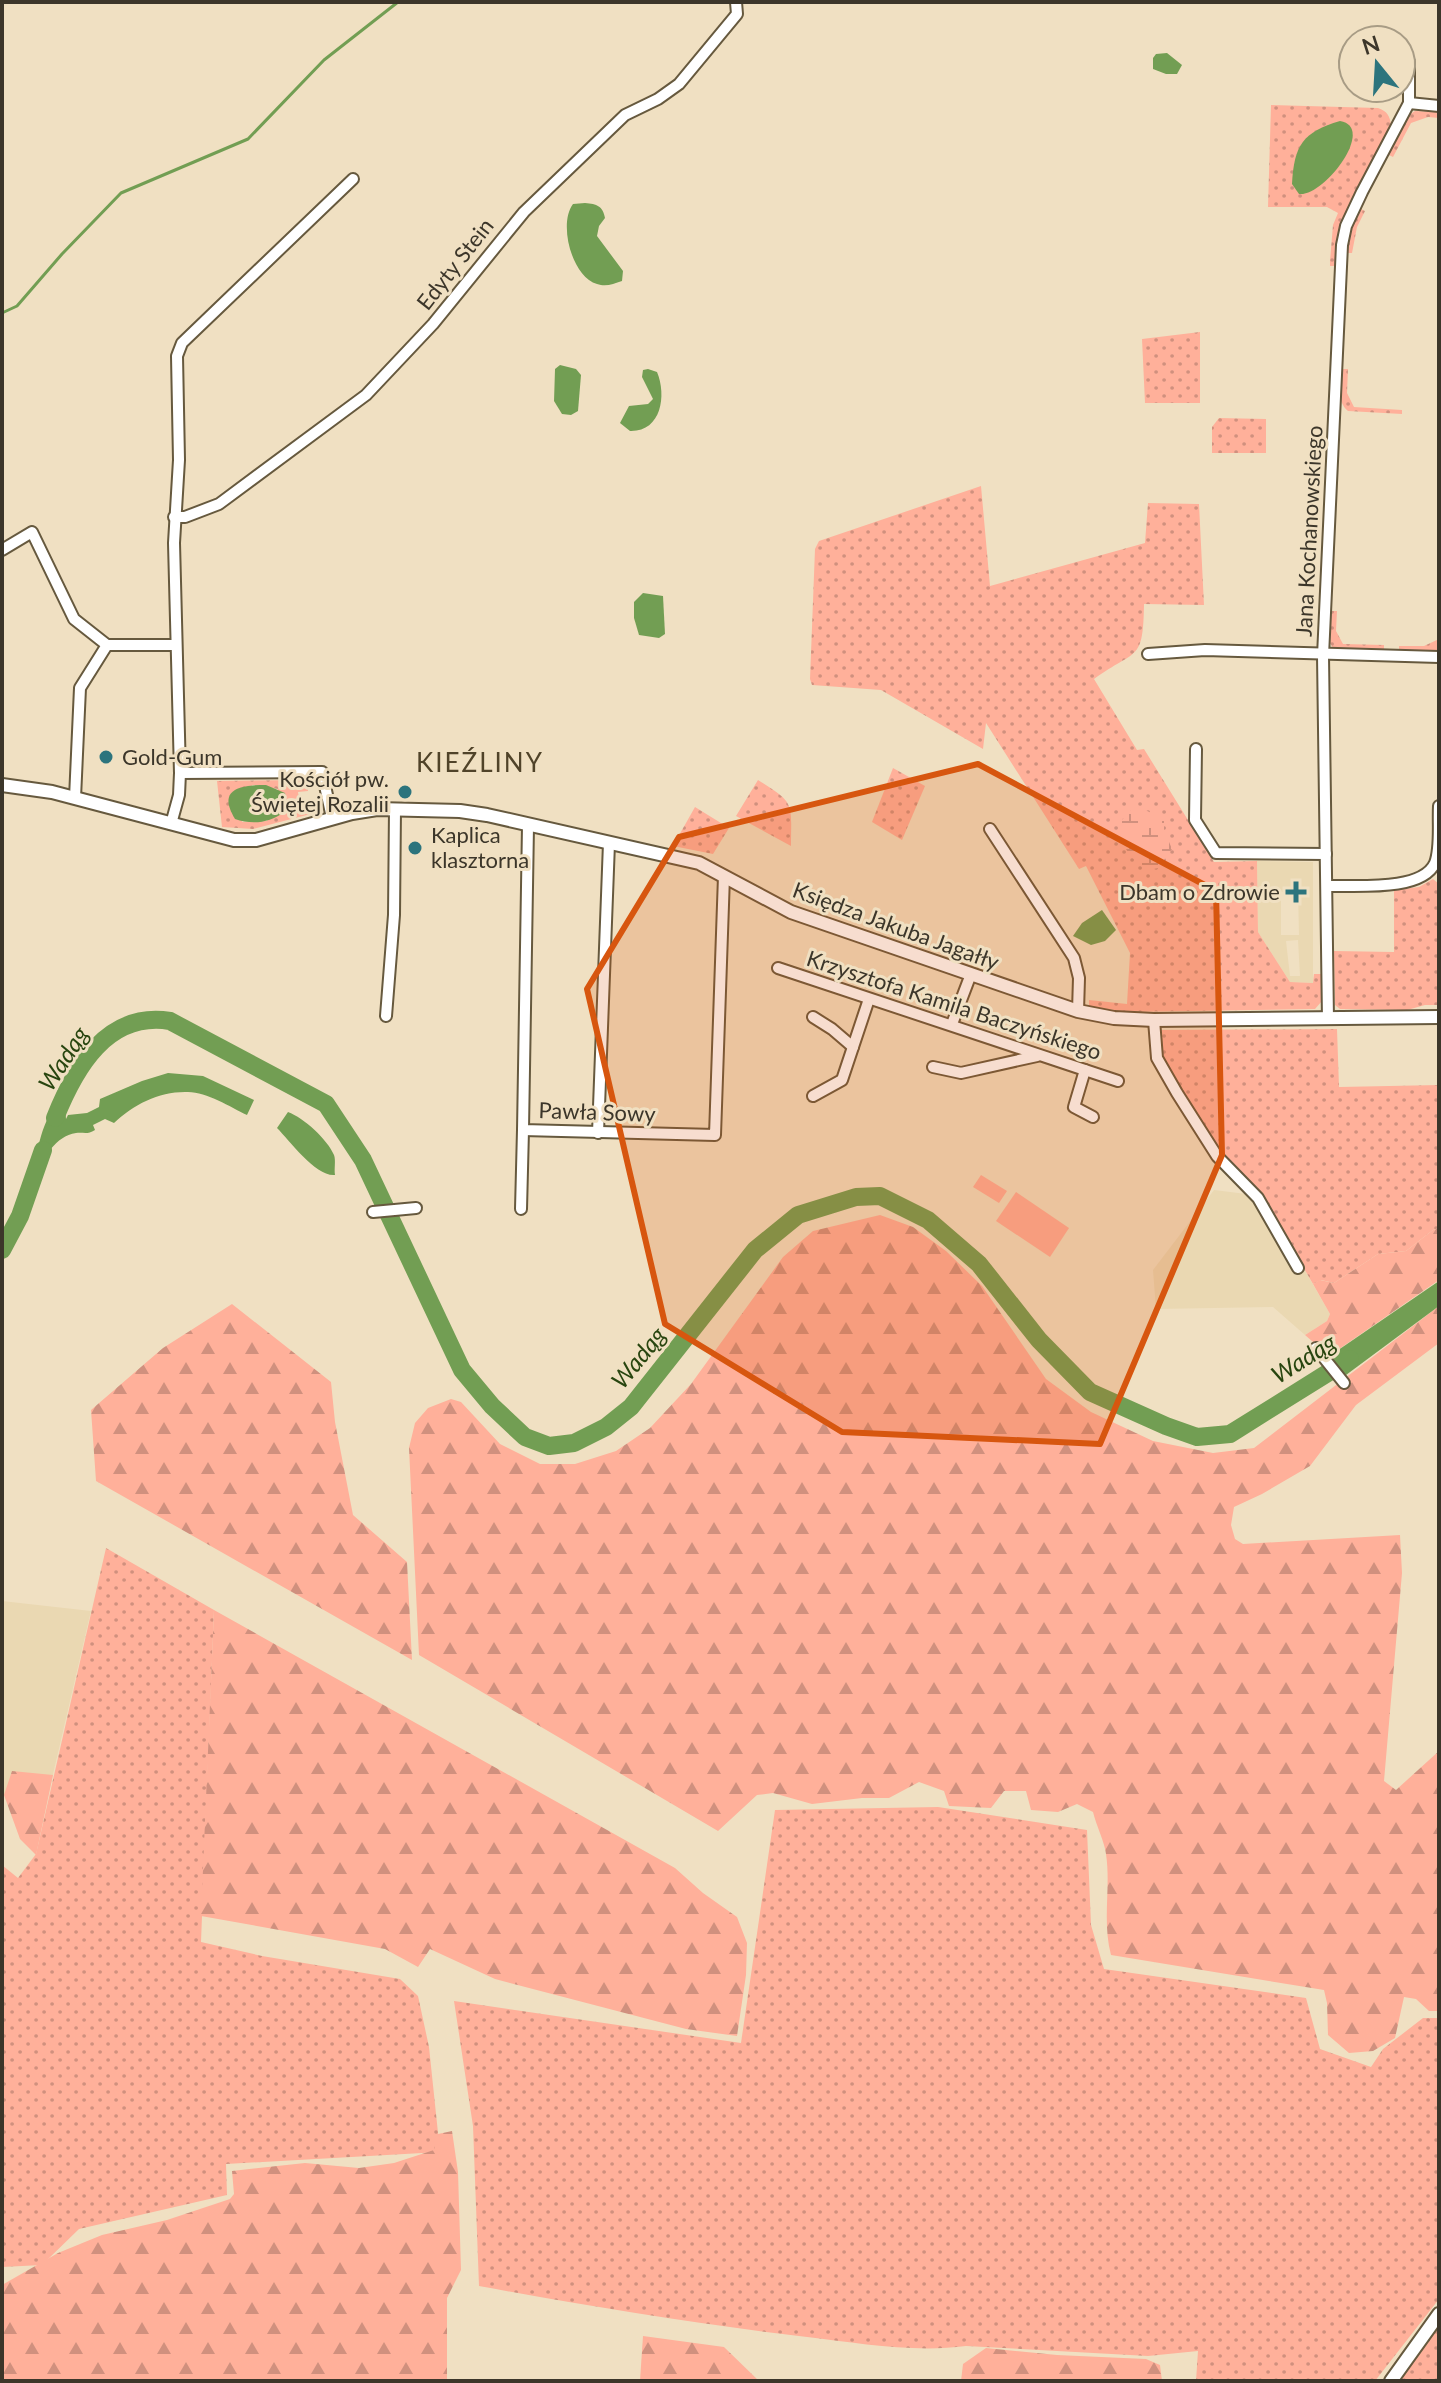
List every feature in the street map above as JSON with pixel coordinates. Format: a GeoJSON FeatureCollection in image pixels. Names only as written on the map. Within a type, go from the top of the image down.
{"type":"FeatureCollection","features":[{"type":"Feature","properties":{"kind":"street","name":"Edyty Stein"},"geometry":{"type":"LineString","coordinates":[[174,517],[185,517],[219,504],[246,487],[366,395],[433,324],[524,212],[625,115],[658,99],[679,84],[737,14],[736,2]]}},
{"type":"Feature","properties":{"kind":"street","name":"Jana Kochanowskiego"},"geometry":{"type":"LineString","coordinates":[[1328,1019],[1323,656],[1343,235],[1408,104]]}},
{"type":"Feature","properties":{"kind":"street"},"geometry":{"type":"LineString","coordinates":[[1417,104],[1439,106]]}},
{"type":"Feature","properties":{"kind":"street"},"geometry":{"type":"LineString","coordinates":[[171,824],[179,795],[180,773],[174,517],[179,460],[177,356],[182,343],[353,179]]}},
{"type":"Feature","properties":{"kind":"street"},"geometry":{"type":"LineString","coordinates":[[2,550],[32,532],[74,619],[107,645],[175,645]]}},
{"type":"Feature","properties":{"kind":"street"},"geometry":{"type":"LineString","coordinates":[[75,798],[80,688],[107,645]]}},
{"type":"Feature","properties":{"kind":"street"},"geometry":{"type":"LineString","coordinates":[[1148,654],[1205,650],[1323,656],[1439,657]]}},
{"type":"Feature","properties":{"kind":"street"},"geometry":{"type":"LineString","coordinates":[[1196,749],[1195,820],[1216,853],[1326,854]]}},
{"type":"Feature","properties":{"kind":"street"},"geometry":{"type":"LineString","coordinates":[[180,773],[322,772],[332,818]]}},
{"type":"Feature","properties":{"kind":"street","name":"Księdza Jakuba Jagałły"},"geometry":{"type":"LineString","coordinates":[[2,785],[28,787],[75,798],[234,840],[256,840],[332,818],[377,809],[460,811],[672,855],[699,863],[791,912],[1078,1011],[1114,1018],[1439,1017]]}},
{"type":"Feature","properties":{"kind":"street"},"geometry":{"type":"LineString","coordinates":[[1327,886],[1402,883],[1417,881],[1427,874],[1436,859],[1439,806]]}},
{"type":"Feature","properties":{"kind":"street"},"geometry":{"type":"LineString","coordinates":[[386,1016],[394,915],[395,809]]}},
{"type":"Feature","properties":{"kind":"street","name":"Pawła Sowy"},"geometry":{"type":"LineString","coordinates":[[528,826],[523,1130],[715,1135],[724,876]]}},
{"type":"Feature","properties":{"kind":"street"},"geometry":{"type":"LineString","coordinates":[[990,829],[1074,958],[1079,978],[1078,1011]]}},
{"type":"Feature","properties":{"kind":"street"},"geometry":{"type":"LineString","coordinates":[[598,1133],[609,843]]}},
{"type":"Feature","properties":{"kind":"street","name":"Krzysztofa Kamila Baczyńskiego"},"geometry":{"type":"LineString","coordinates":[[778,968],[1118,1081]]}},
{"type":"Feature","properties":{"kind":"street"},"geometry":{"type":"LineString","coordinates":[[952,1024],[971,974]]}},
{"type":"Feature","properties":{"kind":"street"},"geometry":{"type":"LineString","coordinates":[[813,1096],[842,1080],[869,999]]}},
{"type":"Feature","properties":{"kind":"street"},"geometry":{"type":"LineString","coordinates":[[813,1017],[853,1047]]}},
{"type":"Feature","properties":{"kind":"street"},"geometry":{"type":"LineString","coordinates":[[1154,1020],[1157,1058],[1177,1093],[1217,1156],[1258,1198],[1298,1268]]}},
{"type":"Feature","properties":{"kind":"street"},"geometry":{"type":"LineString","coordinates":[[1000,1065],[1001,1043]]}},
{"type":"Feature","properties":{"kind":"street"},"geometry":{"type":"LineString","coordinates":[[933,1067],[961,1073],[1039,1055]]}},
{"type":"Feature","properties":{"kind":"street"},"geometry":{"type":"LineString","coordinates":[[1085,1070],[1074,1107],[1093,1117]]}},
{"type":"Feature","properties":{"kind":"street"},"geometry":{"type":"LineString","coordinates":[[521,1209],[523,1130]]}},
{"type":"Feature","properties":{"kind":"street"},"geometry":{"type":"LineString","coordinates":[[373,1212],[416,1208]]}},
{"type":"Feature","properties":{"kind":"street"},"geometry":{"type":"LineString","coordinates":[[1316,1348],[1344,1383]]}},
{"type":"Feature","properties":{"kind":"street"},"geometry":{"type":"LineString","coordinates":[[1391,2381],[1439,2314]]}},
{"type":"Feature","properties":{"kind":"highlighted area"},"geometry":{"type":"Polygon","coordinates":[[[978,764],[1216,891],[1222,1155],[1100,1444],[842,1432],[665,1324],[587,989],[679,837],[978,764]]]}},
{"type":"Feature","properties":{"kind":"shaded area"},"geometry":{"type":"Polygon","coordinates":[[[1167,53],[1182,65],[1177,74],[1153,69],[1156,54],[1167,53]]]}},
{"type":"Feature","properties":{"kind":"shaded area"},"geometry":{"type":"Polygon","coordinates":[[[1340,121],[1350,126],[1353,135],[1343,161],[1321,185],[1299,194],[1292,184],[1298,150],[1309,135],[1340,121]]]}},
{"type":"Feature","properties":{"kind":"shaded area"},"geometry":{"type":"Polygon","coordinates":[[[573,204],[596,205],[603,211],[605,218],[597,236],[623,271],[622,281],[597,284],[588,279],[574,261],[567,236],[569,213],[573,204]]]}},
{"type":"Feature","properties":{"kind":"shaded area"},"geometry":{"type":"Polygon","coordinates":[[[560,365],[576,369],[581,375],[578,411],[571,415],[562,414],[554,401],[555,369],[560,365]]]}},
{"type":"Feature","properties":{"kind":"shaded area"},"geometry":{"type":"Polygon","coordinates":[[[643,370],[657,372],[660,381],[659,411],[649,426],[630,431],[620,423],[629,406],[648,404],[653,399],[642,377],[643,370]]]}},
{"type":"Feature","properties":{"kind":"shaded area"},"geometry":{"type":"Polygon","coordinates":[[[643,593],[663,596],[665,634],[659,638],[639,635],[634,602],[643,593]]]}},
{"type":"Feature","properties":{"kind":"shaded area"},"geometry":{"type":"Polygon","coordinates":[[[266,785],[285,793],[287,804],[284,812],[261,822],[235,819],[228,801],[234,790],[266,785]]]}},
{"type":"Feature","properties":{"kind":"shaded area"},"geometry":{"type":"Polygon","coordinates":[[[1257,861],[1313,862],[1313,983],[1290,982],[1258,932],[1257,861]],[[1281,892],[1281,935],[1299,935],[1298,892],[1281,892]],[[1298,940],[1286,941],[1290,976],[1300,976],[1298,940]]]}},
{"type":"Feature","properties":{"kind":"shaded area"},"geometry":{"type":"Polygon","coordinates":[[[1102,910],[1116,930],[1105,941],[1091,945],[1073,936],[1082,923],[1102,910]]]}},
{"type":"Feature","properties":{"kind":"shaded area"},"geometry":{"type":"Polygon","coordinates":[[[168,1073],[203,1076],[254,1100],[247,1115],[203,1094],[178,1092],[158,1096],[130,1110],[114,1123],[105,1119],[93,1125],[95,1130],[92,1132],[62,1138],[34,1173],[43,1131],[51,1112],[64,1095],[66,1119],[68,1115],[87,1113],[99,1107],[100,1099],[168,1073]]]}},
{"type":"Feature","properties":{"kind":"shaded area"},"geometry":{"type":"Polygon","coordinates":[[[288,1112],[308,1124],[326,1142],[335,1157],[335,1175],[312,1164],[277,1128],[288,1112]]]}},
{"type":"Feature","properties":{"kind":"shaded area"},"geometry":{"type":"Polygon","coordinates":[[[1214,1190],[1262,1196],[1330,1314],[1327,1321],[1305,1335],[1273,1307],[1156,1309],[1153,1270],[1214,1190]]]}},
{"type":"Feature","properties":{"kind":"shaded area"},"geometry":{"type":"Polygon","coordinates":[[[1439,1281],[1439,1306],[1346,1375],[1330,1358],[1331,1355],[1439,1281]]]}},
{"type":"Feature","properties":{"kind":"shaded area"},"geometry":{"type":"Polygon","coordinates":[[[2,1601],[91,1611],[51,1783],[2,1795],[2,1601]]]}},
{"type":"Feature","properties":{"kind":"green space"},"geometry":{"type":"Polygon","coordinates":[[[1271,105],[1378,108],[1389,116],[1391,125],[1340,228],[1336,266],[1330,266],[1330,261],[1333,225],[1338,213],[1327,207],[1268,207],[1271,105]]]}},
{"type":"Feature","properties":{"kind":"green space"},"geometry":{"type":"Polygon","coordinates":[[[1415,111],[1439,112],[1439,118],[1428,117],[1411,123],[1393,157],[1387,154],[1407,116],[1415,111]]]}},
{"type":"Feature","properties":{"kind":"green space"},"geometry":{"type":"Polygon","coordinates":[[[1359,208],[1365,211],[1357,227],[1352,253],[1346,253],[1349,233],[1359,208]]]}},
{"type":"Feature","properties":{"kind":"green space"},"geometry":{"type":"Polygon","coordinates":[[[1200,332],[1200,403],[1145,403],[1142,339],[1200,332]]]}},
{"type":"Feature","properties":{"kind":"green space"},"geometry":{"type":"Polygon","coordinates":[[[1341,369],[1348,369],[1347,393],[1354,407],[1402,410],[1402,414],[1348,411],[1340,397],[1341,369]]]}},
{"type":"Feature","properties":{"kind":"green space"},"geometry":{"type":"Polygon","coordinates":[[[1219,418],[1266,419],[1266,453],[1212,453],[1212,427],[1219,418]]]}},
{"type":"Feature","properties":{"kind":"green space"},"geometry":{"type":"Polygon","coordinates":[[[981,486],[990,586],[1145,543],[1148,503],[1199,504],[1204,605],[1144,604],[1142,636],[1135,652],[1094,679],[1137,750],[1144,749],[1214,862],[1257,861],[1258,932],[1290,982],[1313,983],[1314,974],[1322,974],[1322,1001],[1315,1009],[1126,1012],[1089,1006],[1089,1000],[1127,1004],[1130,953],[1086,866],[1079,869],[986,723],[983,749],[881,690],[812,685],[815,549],[819,541],[981,486]]]}},
{"type":"Feature","properties":{"kind":"green space"},"geometry":{"type":"Polygon","coordinates":[[[1331,611],[1337,611],[1336,631],[1343,644],[1384,645],[1384,652],[1334,650],[1330,643],[1331,611]]]}},
{"type":"Feature","properties":{"kind":"green space"},"geometry":{"type":"Polygon","coordinates":[[[1439,639],[1439,650],[1436,652],[1399,652],[1399,646],[1424,646],[1439,639]]]}},
{"type":"Feature","properties":{"kind":"green space"},"geometry":{"type":"Polygon","coordinates":[[[893,768],[925,786],[902,840],[872,822],[893,768]]]}},
{"type":"Feature","properties":{"kind":"green space"},"geometry":{"type":"Polygon","coordinates":[[[308,780],[308,791],[298,792],[301,811],[322,811],[253,829],[222,827],[217,781],[308,780]],[[252,785],[242,822],[267,821],[278,789],[252,785]]]}},
{"type":"Feature","properties":{"kind":"green space"},"geometry":{"type":"Polygon","coordinates":[[[758,780],[779,794],[789,806],[791,846],[736,816],[758,780]]]}},
{"type":"Feature","properties":{"kind":"green space"},"geometry":{"type":"Polygon","coordinates":[[[695,807],[729,828],[713,854],[673,846],[695,807]]]}},
{"type":"Feature","properties":{"kind":"green space"},"geometry":{"type":"Polygon","coordinates":[[[1132,809],[1143,809],[1164,819],[1164,830],[1172,849],[1158,868],[1149,870],[1143,866],[1131,856],[1124,844],[1120,822],[1132,809]]]}},
{"type":"Feature","properties":{"kind":"green space"},"geometry":{"type":"Polygon","coordinates":[[[1433,879],[1439,884],[1439,1005],[1407,1010],[1340,1009],[1335,1005],[1334,951],[1394,952],[1394,890],[1419,887],[1433,879]]]}},
{"type":"Feature","properties":{"kind":"green space"},"geometry":{"type":"Polygon","coordinates":[[[1337,1029],[1339,1087],[1439,1085],[1439,1228],[1406,1251],[1378,1254],[1334,1283],[1321,1280],[1313,1284],[1262,1196],[1220,1153],[1176,1083],[1161,1056],[1159,1030],[1337,1029]]]}},
{"type":"Feature","properties":{"kind":"green space"},"geometry":{"type":"Polygon","coordinates":[[[981,1175],[1007,1191],[999,1203],[973,1187],[981,1175]]]}},
{"type":"Feature","properties":{"kind":"green space"},"geometry":{"type":"Polygon","coordinates":[[[1016,1192],[1069,1228],[1050,1257],[996,1221],[1016,1192]]]}},
{"type":"Feature","properties":{"kind":"green space"},"geometry":{"type":"Polygon","coordinates":[[[880,1215],[913,1227],[946,1251],[982,1286],[1046,1379],[1091,1412],[1153,1441],[1213,1453],[1254,1448],[1439,1306],[1439,1343],[1356,1405],[1310,1466],[1234,1507],[1231,1525],[1235,1539],[1243,1544],[1400,1535],[1402,1573],[1384,1781],[1396,1790],[1439,1751],[1439,2011],[1429,2011],[1416,1999],[1404,1997],[1395,2038],[1373,2051],[1349,2053],[1328,2035],[1324,1990],[1111,1955],[1107,1930],[1105,1850],[1093,1812],[1077,1804],[1058,1812],[1031,1810],[1026,1791],[1004,1791],[991,1808],[949,1806],[944,1791],[919,1782],[889,1798],[812,1804],[773,1793],[757,1795],[718,1831],[419,1655],[409,1448],[415,1423],[428,1408],[451,1399],[461,1402],[500,1444],[540,1464],[575,1464],[616,1451],[650,1428],[691,1384],[783,1257],[813,1231],[880,1215]]]}},
{"type":"Feature","properties":{"kind":"green space"},"geometry":{"type":"Polygon","coordinates":[[[1439,1228],[1439,1280],[1329,1356],[1305,1335],[1327,1321],[1330,1314],[1313,1284],[1320,1280],[1334,1283],[1378,1254],[1406,1251],[1439,1228]]]}},
{"type":"Feature","properties":{"kind":"green space"},"geometry":{"type":"Polygon","coordinates":[[[232,1304],[331,1382],[335,1422],[353,1515],[407,1562],[412,1660],[96,1481],[91,1410],[163,1348],[232,1304]]]}},
{"type":"Feature","properties":{"kind":"green space"},"geometry":{"type":"Polygon","coordinates":[[[106,1548],[214,1610],[201,1942],[262,1956],[400,1979],[418,1996],[429,2047],[440,2152],[226,2164],[227,2195],[79,2229],[42,2265],[2,2267],[2,1865],[18,1878],[36,1854],[106,1548]]]}},
{"type":"Feature","properties":{"kind":"green space"},"geometry":{"type":"Polygon","coordinates":[[[214,1610],[675,1868],[737,1917],[747,1943],[746,1975],[737,2036],[686,2029],[495,1979],[430,1949],[418,1967],[385,1949],[201,1916],[214,1610]]]}},
{"type":"Feature","properties":{"kind":"green space"},"geometry":{"type":"Polygon","coordinates":[[[12,1771],[53,1775],[36,1855],[20,1839],[4,1795],[12,1771]]]}},
{"type":"Feature","properties":{"kind":"green space"},"geometry":{"type":"Polygon","coordinates":[[[938,1807],[1087,1830],[1091,1925],[1104,1969],[1306,1998],[1320,2049],[1371,2067],[1383,2049],[1423,2018],[1439,2018],[1439,2299],[1375,2381],[1196,2381],[1198,2351],[1148,2356],[966,2346],[886,2346],[683,2320],[479,2286],[473,2126],[454,2001],[741,2043],[775,1810],[938,1807]]]}},
{"type":"Feature","properties":{"kind":"green space"},"geometry":{"type":"Polygon","coordinates":[[[452,2131],[458,2172],[461,2270],[447,2298],[447,2381],[2,2381],[2,2285],[58,2253],[102,2235],[167,2220],[230,2199],[234,2194],[232,2171],[305,2163],[359,2168],[394,2163],[434,2150],[438,2134],[452,2131]]]}},
{"type":"Feature","properties":{"kind":"green space"},"geometry":{"type":"Polygon","coordinates":[[[1439,2325],[1439,2381],[1398,2381],[1439,2325]]]}},
{"type":"Feature","properties":{"kind":"green space"},"geometry":{"type":"Polygon","coordinates":[[[643,2336],[724,2347],[759,2381],[640,2381],[643,2336]]]}},
{"type":"Feature","properties":{"kind":"green space"},"geometry":{"type":"Polygon","coordinates":[[[986,2348],[1146,2359],[1160,2365],[1162,2381],[961,2381],[963,2364],[986,2348]]]}},
{"type":"Feature","properties":{"kind":"waterway"},"geometry":{"type":"LineString","coordinates":[[2,313],[17,306],[121,193],[248,139],[324,60],[398,2]]}},
{"type":"Feature","properties":{"kind":"waterway","name":"Wadąg"},"geometry":{"type":"LineString","coordinates":[[55,1118],[73,1080],[96,1047],[128,1025],[148,1020],[170,1021],[326,1104],[363,1160],[462,1370],[492,1406],[525,1437],[549,1446],[574,1443],[606,1427],[631,1407],[755,1250],[798,1215],[856,1197],[880,1196],[928,1220],[979,1264],[1039,1340],[1090,1392],[1197,1437],[1230,1434],[1350,1359]]}},
{"type":"Feature","properties":{"kind":"waterway","name":"Wadąg"},"geometry":{"type":"LineString","coordinates":[[2,1250],[20,1216],[43,1150]]}},
{"type":"Feature","properties":{"kind":"place","name":"Gold-Gum"},"geometry":{"type":"Point","coordinates":[106,757]}},
{"type":"Feature","properties":{"kind":"place","name":"Kościół pw. Świętej Rozalii"},"geometry":{"type":"Point","coordinates":[405,792]}},
{"type":"Feature","properties":{"kind":"place","name":"Kaplica klasztorna"},"geometry":{"type":"Point","coordinates":[415,848]}},
{"type":"Feature","properties":{"kind":"place","name":"Dbam o Zdrowie"},"geometry":{"type":"Point","coordinates":[1296,892]}},
{"type":"Feature","properties":{"kind":"district","name":"KIEŹLINY"},"geometry":{"type":"Point","coordinates":[480,763]}}]}
